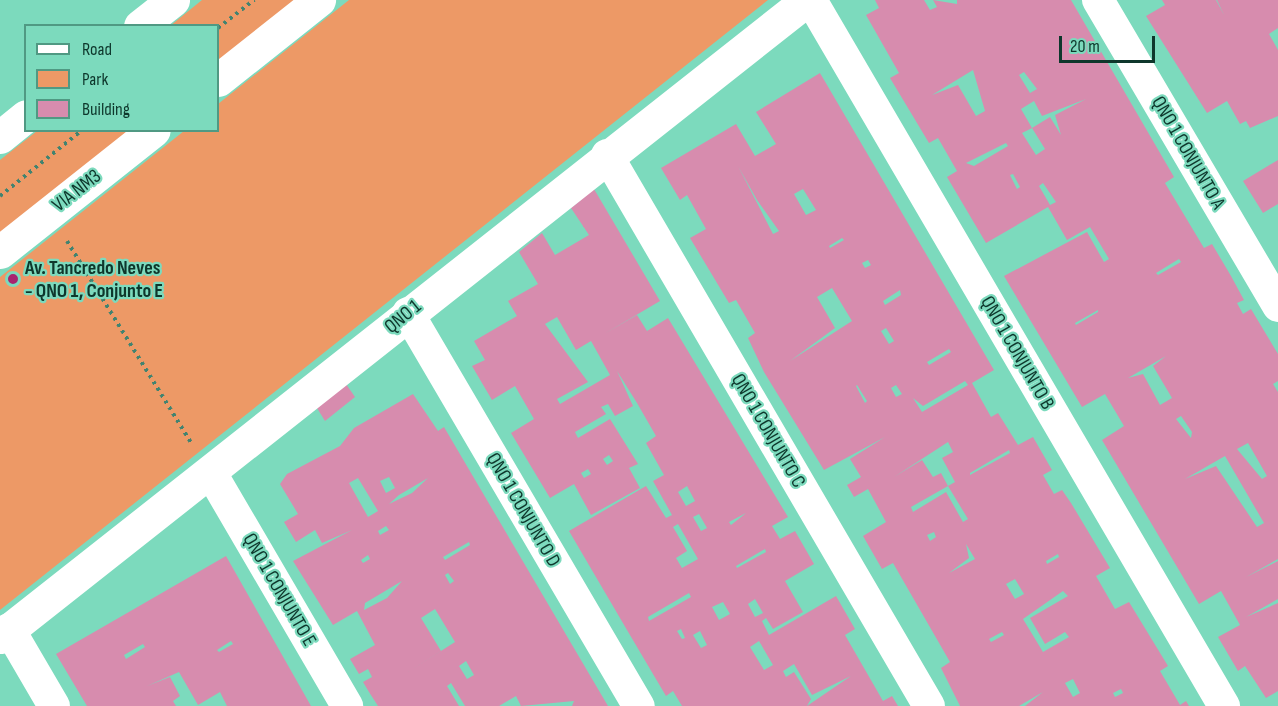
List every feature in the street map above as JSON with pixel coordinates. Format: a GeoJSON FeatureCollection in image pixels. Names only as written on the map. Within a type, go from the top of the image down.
{"type":"FeatureCollection","features":[{"type":"Feature","properties":{"kind":"street"},"geometry":{"type":"LineString","coordinates":[[143,24],[173,0]]}},
{"type":"Feature","properties":{"kind":"street"},"geometry":{"type":"LineString","coordinates":[[219,80],[319,0]]}},
{"type":"Feature","properties":{"kind":"street","name":"QNO 1"},"geometry":{"type":"LineString","coordinates":[[5,633],[210,473],[607,155],[809,0]]}},
{"type":"Feature","properties":{"kind":"street","name":"QNO 1 CONJUNTO B"},"geometry":{"type":"LineString","coordinates":[[809,0],[1224,706]]}},
{"type":"Feature","properties":{"kind":"street","name":"QNO 1 CONJUNTO A"},"geometry":{"type":"LineString","coordinates":[[1098,0],[1278,306]]}},
{"type":"Feature","properties":{"kind":"street"},"geometry":{"type":"LineString","coordinates":[[0,136],[24,118]]}},
{"type":"Feature","properties":{"kind":"street","name":"VIA NM3"},"geometry":{"type":"LineString","coordinates":[[0,252],[151,132]]}},
{"type":"Feature","properties":{"kind":"street","name":"QNO 1 CONJUNTO C"},"geometry":{"type":"LineString","coordinates":[[607,155],[929,706]]}},
{"type":"Feature","properties":{"kind":"street","name":"QNO 1 CONJUNTO D"},"geometry":{"type":"LineString","coordinates":[[408,313],[639,706]]}},
{"type":"Feature","properties":{"kind":"street","name":"QNO 1 CONJUNTO E"},"geometry":{"type":"LineString","coordinates":[[210,473],[347,706]]}},
{"type":"Feature","properties":{"kind":"street"},"geometry":{"type":"LineString","coordinates":[[5,633],[54,706]]}},
{"type":"Feature","properties":{"kind":"path"},"geometry":{"type":"LineString","coordinates":[[219,27],[254,0]]}},
{"type":"Feature","properties":{"kind":"path"},"geometry":{"type":"LineString","coordinates":[[0,196],[80,132]]}},
{"type":"Feature","properties":{"kind":"path"},"geometry":{"type":"LineString","coordinates":[[63,236],[210,473]]}},
{"type":"Feature","properties":{"kind":"green space"},"geometry":{"type":"Polygon","coordinates":[[[202,0],[297,0],[219,62],[219,24],[172,24],[202,0]]]}},
{"type":"Feature","properties":{"kind":"green space"},"geometry":{"type":"Polygon","coordinates":[[[349,0],[768,0],[0,610],[0,277],[183,132],[219,132],[219,103],[349,0]]]}},
{"type":"Feature","properties":{"kind":"green space"},"geometry":{"type":"Polygon","coordinates":[[[36,132],[132,132],[0,236],[0,160],[36,132]]]}},
{"type":"Feature","properties":{"kind":"building"},"geometry":{"type":"Polygon","coordinates":[[[875,0],[924,0],[930,10],[937,7],[933,0],[957,4],[957,0],[1071,0],[1174,177],[1165,183],[1204,248],[1212,244],[1244,300],[1237,303],[1243,314],[1251,309],[1278,354],[1278,381],[1273,384],[1278,392],[1278,559],[1246,577],[1278,561],[1278,599],[1246,617],[1278,603],[1278,691],[1266,698],[1245,666],[1238,671],[1218,637],[1240,625],[1221,591],[1199,604],[1102,440],[1124,426],[1105,394],[1082,407],[1004,276],[1087,232],[1104,262],[1109,259],[1090,227],[1067,240],[1048,207],[986,243],[947,177],[957,171],[938,138],[929,143],[890,78],[899,73],[866,15],[879,8],[875,0]],[[973,70],[932,95],[958,85],[976,116],[985,111],[973,70]],[[1024,72],[1019,75],[1030,93],[1037,89],[1024,72]],[[1086,99],[1042,116],[1034,101],[1021,109],[1032,128],[1050,117],[1061,135],[1055,115],[1086,99]],[[1032,128],[1022,133],[1036,155],[1045,149],[1032,128]],[[1006,143],[966,163],[974,166],[1008,146],[1006,143]],[[1013,174],[1010,175],[1017,189],[1020,187],[1013,174]],[[1043,183],[1039,186],[1050,205],[1056,202],[1043,183]],[[1179,259],[1156,273],[1158,275],[1181,262],[1179,259]],[[1098,310],[1075,323],[1076,325],[1098,310]],[[1166,356],[1128,378],[1143,374],[1160,405],[1172,398],[1153,366],[1166,356]],[[1181,416],[1176,419],[1191,438],[1192,432],[1181,416]],[[1248,443],[1237,449],[1262,479],[1267,476],[1248,443]],[[1225,456],[1185,479],[1216,466],[1257,527],[1264,523],[1225,456]]]}},
{"type":"Feature","properties":{"kind":"building"},"geometry":{"type":"Polygon","coordinates":[[[1162,0],[1216,0],[1224,15],[1217,0],[1278,0],[1278,28],[1269,34],[1278,50],[1278,116],[1250,128],[1246,121],[1240,124],[1227,101],[1207,113],[1146,16],[1165,5],[1162,0]]]}},
{"type":"Feature","properties":{"kind":"building"},"geometry":{"type":"Polygon","coordinates":[[[820,73],[994,370],[972,383],[991,417],[998,413],[1018,445],[1033,437],[1052,470],[1043,475],[1054,494],[1062,490],[1110,568],[1096,576],[1115,609],[1129,602],[1168,666],[1160,671],[1180,705],[1186,701],[1189,706],[1025,706],[1043,692],[1019,706],[960,706],[941,668],[950,662],[893,563],[882,569],[863,536],[886,522],[868,489],[854,497],[847,485],[861,477],[850,459],[885,437],[824,470],[764,372],[748,338],[755,333],[736,300],[729,303],[690,238],[706,229],[687,195],[680,200],[661,168],[736,124],[755,156],[776,144],[756,112],[820,73]],[[738,166],[773,234],[779,231],[757,200],[738,166]],[[803,189],[794,194],[806,215],[816,210],[803,189]],[[842,238],[829,246],[830,248],[844,240],[842,238]],[[868,260],[862,263],[865,268],[871,265],[868,260]],[[832,288],[817,297],[835,328],[790,361],[852,321],[832,288]],[[900,290],[883,301],[885,305],[901,295],[900,290]],[[886,328],[881,331],[889,344],[894,341],[886,328]],[[949,349],[927,362],[929,365],[951,352],[949,349]],[[965,381],[923,406],[913,398],[922,412],[968,385],[965,381]],[[857,385],[865,403],[867,401],[857,385]],[[896,385],[891,388],[896,397],[902,394],[896,385]],[[948,442],[894,477],[922,460],[933,477],[941,473],[948,486],[955,482],[942,458],[953,452],[948,442]],[[1009,450],[970,475],[1010,453],[1009,450]],[[948,486],[911,507],[913,512],[946,492],[963,522],[968,519],[948,486]],[[934,532],[927,535],[930,541],[936,537],[934,532]],[[966,544],[969,558],[949,573],[975,559],[966,544]],[[1058,554],[1046,561],[1047,564],[1059,557],[1058,554]],[[1015,579],[1006,584],[1015,599],[1024,594],[1015,579]],[[1063,591],[1023,619],[1043,652],[1069,637],[1065,632],[1045,644],[1030,618],[1068,596],[1063,591]],[[1002,632],[989,639],[991,642],[1004,635],[1002,632]],[[1073,679],[1065,683],[1073,697],[1080,693],[1073,679]],[[1121,689],[1113,693],[1115,697],[1123,693],[1121,689]]]}},
{"type":"Feature","properties":{"kind":"building"},"geometry":{"type":"Polygon","coordinates":[[[1278,160],[1278,204],[1263,213],[1243,181],[1278,160]]]}},
{"type":"Feature","properties":{"kind":"building"},"geometry":{"type":"Polygon","coordinates":[[[594,189],[660,301],[604,334],[637,315],[647,331],[668,318],[788,517],[772,526],[780,539],[795,531],[814,564],[785,581],[803,612],[773,629],[766,618],[762,621],[769,635],[836,596],[855,629],[845,635],[883,701],[892,696],[898,706],[807,706],[682,706],[673,691],[666,696],[569,531],[646,486],[666,518],[672,515],[653,481],[664,475],[646,443],[656,436],[637,403],[617,371],[633,406],[615,416],[608,404],[601,407],[606,414],[575,432],[578,438],[610,419],[638,464],[629,468],[640,488],[591,515],[574,484],[550,498],[511,433],[534,419],[515,386],[492,400],[472,366],[485,360],[474,341],[517,316],[508,301],[538,284],[519,252],[542,233],[555,255],[589,235],[571,208],[594,189]],[[557,317],[545,324],[588,382],[557,399],[560,404],[610,375],[591,341],[576,350],[557,317]],[[609,455],[603,459],[607,465],[613,461],[609,455]],[[588,469],[581,473],[584,478],[591,474],[588,469]],[[687,486],[678,492],[686,506],[695,501],[687,486]],[[746,513],[729,522],[731,525],[746,513]],[[699,514],[693,517],[701,531],[707,528],[699,514]],[[678,524],[673,527],[687,551],[676,558],[682,568],[698,559],[678,524]],[[765,549],[736,566],[737,568],[766,552],[765,549]],[[689,593],[648,617],[649,621],[691,597],[689,593]],[[755,599],[748,604],[755,617],[763,613],[755,599]],[[723,602],[712,607],[719,620],[730,614],[723,602]],[[681,629],[677,631],[682,639],[685,638],[681,629]],[[700,631],[693,635],[701,648],[707,645],[700,631]],[[759,641],[750,647],[764,670],[773,665],[759,641]],[[794,664],[783,671],[786,677],[794,672],[811,699],[807,706],[851,676],[812,695],[794,664]]]}},
{"type":"Feature","properties":{"kind":"building"},"geometry":{"type":"Polygon","coordinates":[[[346,384],[355,397],[325,421],[317,408],[346,384]]]}},
{"type":"Feature","properties":{"kind":"building"},"geometry":{"type":"Polygon","coordinates":[[[413,394],[438,431],[444,427],[608,706],[572,706],[574,701],[521,706],[516,696],[499,706],[465,706],[451,683],[447,686],[459,706],[378,706],[363,682],[372,677],[368,669],[359,674],[350,659],[375,645],[357,611],[333,625],[293,561],[352,530],[322,543],[315,530],[296,542],[284,522],[298,514],[280,484],[287,474],[340,446],[354,428],[413,394]],[[389,477],[380,481],[386,493],[395,488],[389,477]],[[358,478],[349,483],[368,517],[378,511],[358,478]],[[428,478],[399,495],[389,504],[412,493],[428,478]],[[386,526],[378,531],[380,535],[389,530],[386,526]],[[469,542],[443,557],[445,560],[470,545],[469,542]],[[368,555],[361,560],[363,563],[370,559],[368,555]],[[448,573],[445,575],[450,584],[454,581],[448,573]],[[402,581],[365,603],[364,610],[387,598],[402,581]],[[435,609],[421,618],[441,651],[455,642],[435,609]],[[466,661],[459,666],[467,679],[474,675],[466,661]]]}},
{"type":"Feature","properties":{"kind":"building"},"geometry":{"type":"Polygon","coordinates":[[[226,556],[311,706],[227,706],[220,692],[198,705],[179,672],[147,686],[170,677],[180,696],[173,701],[176,706],[87,706],[56,654],[226,556]],[[231,641],[217,650],[219,652],[233,644],[231,641]],[[143,644],[124,655],[126,659],[145,647],[143,644]]]}},
{"type":"Feature","properties":{"kind":"place","name":"Av. Tancredo Neves - QNO 1, Conjunto E"},"geometry":{"type":"Point","coordinates":[13,279]}}]}
